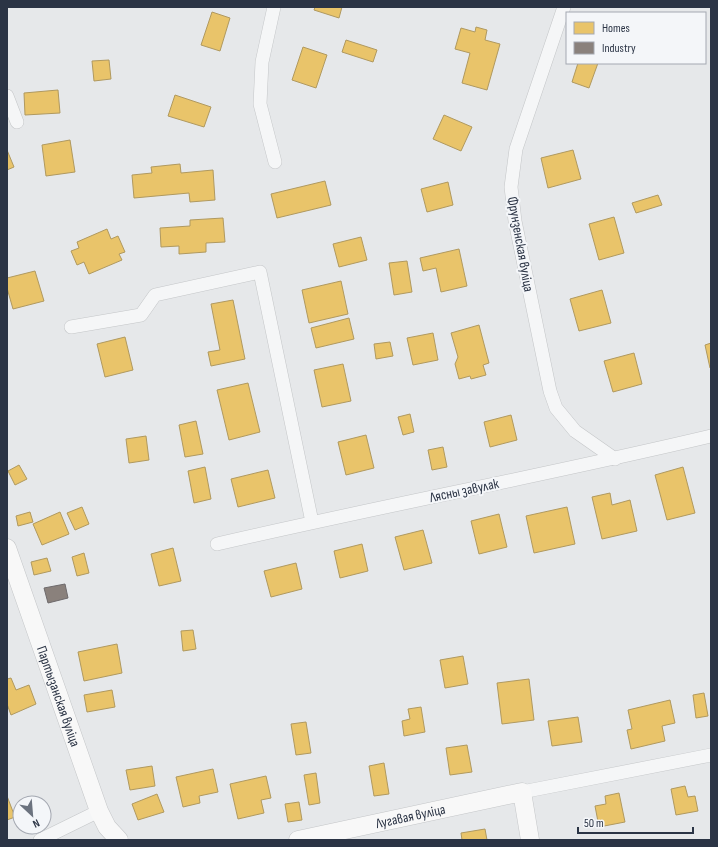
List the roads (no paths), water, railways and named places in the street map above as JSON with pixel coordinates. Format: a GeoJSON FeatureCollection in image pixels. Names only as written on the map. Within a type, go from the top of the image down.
{"type":"FeatureCollection","features":[{"type":"Feature","properties":{"kind":"street"},"geometry":{"type":"LineString","coordinates":[[274,7],[262,62],[260,104],[275,162]]}},
{"type":"Feature","properties":{"kind":"street","name":"Фрунзенская вуліца"},"geometry":{"type":"LineString","coordinates":[[564,7],[516,149],[511,187],[515,221],[550,391],[556,408],[575,431],[615,459]]}},
{"type":"Feature","properties":{"kind":"street"},"geometry":{"type":"LineString","coordinates":[[7,96],[17,122]]}},
{"type":"Feature","properties":{"kind":"street"},"geometry":{"type":"LineString","coordinates":[[71,327],[141,314],[155,295],[260,272],[312,522]]}},
{"type":"Feature","properties":{"kind":"street","name":"Лясны завулак"},"geometry":{"type":"LineString","coordinates":[[217,544],[312,522],[615,459],[711,436]]}},
{"type":"Feature","properties":{"kind":"street","name":"Партызанская вуліца"},"geometry":{"type":"LineString","coordinates":[[7,548],[99,810],[107,828],[118,840]]}},
{"type":"Feature","properties":{"kind":"street","name":"Лугавая вуліца"},"geometry":{"type":"LineString","coordinates":[[298,840],[522,792],[711,755]]}},
{"type":"Feature","properties":{"kind":"street"},"geometry":{"type":"LineString","coordinates":[[522,792],[530,840]]}},
{"type":"Feature","properties":{"kind":"street"},"geometry":{"type":"LineString","coordinates":[[40,840],[99,810]]}}]}
